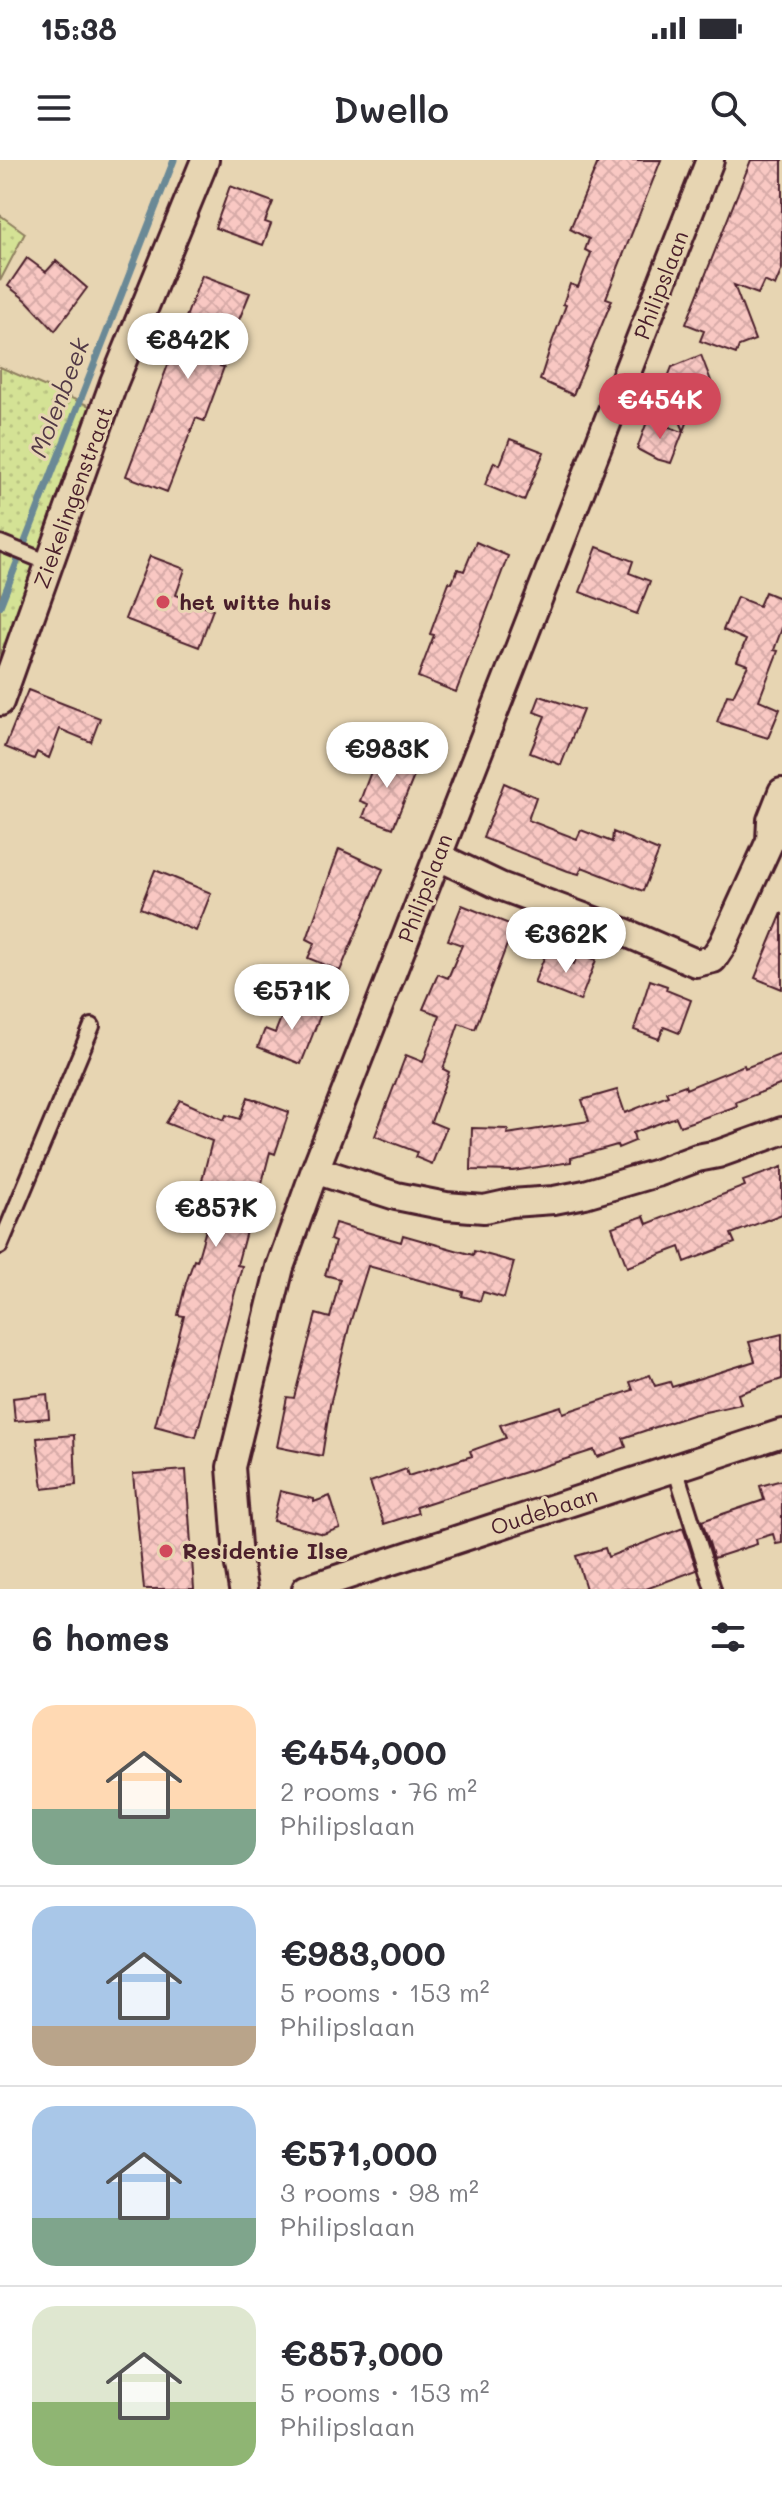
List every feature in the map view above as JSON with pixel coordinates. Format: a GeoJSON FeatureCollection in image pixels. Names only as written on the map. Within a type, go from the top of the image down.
{"type":"FeatureCollection","features":[{"type":"Feature","properties":{"kind":"street","name":"Ziekelingenstraat"},"geometry":{"type":"LineString","coordinates":[[0,702],[114,382],[205,160]]}},
{"type":"Feature","properties":{"kind":"street","name":"Philipslaan"},"geometry":{"type":"LineString","coordinates":[[243,1589],[231,1467],[280,1267],[315,1170],[710,160]]}},
{"type":"Feature","properties":{"kind":"street"},"geometry":{"type":"LineString","coordinates":[[437,856],[500,886],[624,932],[696,963],[713,959],[723,944],[770,841],[771,820],[782,792]]}},
{"type":"Feature","properties":{"kind":"street"},"geometry":{"type":"LineString","coordinates":[[315,1170],[396,1196],[446,1206],[484,1209],[511,1203],[554,1200],[611,1187],[782,1131]]}},
{"type":"Feature","properties":{"kind":"street","name":"Oudebaan"},"geometry":{"type":"LineString","coordinates":[[306,1589],[782,1433]]}},
{"type":"Feature","properties":{"kind":"lane"},"geometry":{"type":"LineString","coordinates":[[0,543],[49,563]]}},
{"type":"Feature","properties":{"kind":"lane"},"geometry":{"type":"LineString","coordinates":[[0,1246],[92,1026]]}},
{"type":"Feature","properties":{"kind":"lane"},"geometry":{"type":"LineString","coordinates":[[675,1468],[713,1589]]}},
{"type":"Feature","properties":{"kind":"green space"},"geometry":{"type":"Polygon","coordinates":[[[0,215],[25,233],[0,281],[0,215]]]}},
{"type":"Feature","properties":{"kind":"green space"},"geometry":{"type":"Polygon","coordinates":[[[0,367],[92,407],[0,669],[0,367]]]}},
{"type":"Feature","properties":{"kind":"building"},"geometry":{"type":"Polygon","coordinates":[[[599,160],[661,160],[606,298],[612,300],[573,395],[540,380],[566,305],[563,304],[570,284],[578,287],[591,253],[585,250],[589,239],[570,229],[599,160]]]}},
{"type":"Feature","properties":{"kind":"building"},"geometry":{"type":"Polygon","coordinates":[[[751,160],[782,160],[782,269],[775,286],[764,281],[758,294],[734,285],[755,340],[739,346],[736,354],[700,341],[704,331],[686,324],[751,160]]]}},
{"type":"Feature","properties":{"kind":"building"},"geometry":{"type":"Polygon","coordinates":[[[230,186],[273,202],[265,222],[271,224],[263,245],[215,228],[230,186]]]}},
{"type":"Feature","properties":{"kind":"building"},"geometry":{"type":"Polygon","coordinates":[[[27,258],[46,272],[56,261],[87,288],[55,331],[8,286],[27,258]]]}},
{"type":"Feature","properties":{"kind":"building"},"geometry":{"type":"Polygon","coordinates":[[[202,275],[250,293],[220,366],[224,367],[204,421],[196,418],[167,492],[126,476],[202,275]]]}},
{"type":"Feature","properties":{"kind":"building"},"geometry":{"type":"Polygon","coordinates":[[[701,355],[718,399],[692,410],[684,431],[665,385],[672,367],[701,355]]]}},
{"type":"Feature","properties":{"kind":"building"},"geometry":{"type":"Polygon","coordinates":[[[648,419],[683,432],[671,463],[637,449],[648,419]]]}},
{"type":"Feature","properties":{"kind":"building"},"geometry":{"type":"Polygon","coordinates":[[[510,439],[544,452],[524,501],[485,485],[494,462],[500,465],[510,439]]]}},
{"type":"Feature","properties":{"kind":"building"},"geometry":{"type":"Polygon","coordinates":[[[476,542],[508,556],[456,692],[418,677],[449,582],[452,583],[458,569],[464,571],[476,542]]]}},
{"type":"Feature","properties":{"kind":"building"},"geometry":{"type":"Polygon","coordinates":[[[597,547],[633,561],[629,573],[650,581],[637,614],[580,592],[597,547]]]}},
{"type":"Feature","properties":{"kind":"building","name":"het witte huis"},"geometry":{"type":"Polygon","coordinates":[[[150,556],[185,569],[176,595],[213,609],[199,647],[125,619],[150,556]]]}},
{"type":"Feature","properties":{"kind":"building"},"geometry":{"type":"Polygon","coordinates":[[[765,592],[782,599],[782,628],[774,650],[778,651],[759,700],[780,709],[768,738],[717,722],[727,695],[733,696],[748,665],[737,661],[746,640],[723,630],[737,597],[759,606],[765,592]]]}},
{"type":"Feature","properties":{"kind":"building"},"geometry":{"type":"Polygon","coordinates":[[[28,690],[100,718],[91,742],[60,729],[49,758],[37,752],[34,759],[5,747],[28,690]]]}},
{"type":"Feature","properties":{"kind":"building"},"geometry":{"type":"Polygon","coordinates":[[[540,696],[583,710],[561,765],[530,753],[545,716],[534,712],[540,696]]]}},
{"type":"Feature","properties":{"kind":"building"},"geometry":{"type":"Polygon","coordinates":[[[378,753],[417,769],[393,828],[363,817],[368,804],[360,801],[378,753]]]}},
{"type":"Feature","properties":{"kind":"building"},"geometry":{"type":"Polygon","coordinates":[[[504,783],[536,797],[528,820],[577,839],[581,830],[612,842],[613,832],[659,851],[643,891],[582,867],[579,874],[568,871],[483,838],[504,783]]]}},
{"type":"Feature","properties":{"kind":"building"},"geometry":{"type":"Polygon","coordinates":[[[339,849],[383,869],[340,971],[308,958],[315,943],[307,939],[339,849]]]}},
{"type":"Feature","properties":{"kind":"building"},"geometry":{"type":"Polygon","coordinates":[[[155,870],[211,893],[196,931],[140,908],[155,870]]]}},
{"type":"Feature","properties":{"kind":"building"},"geometry":{"type":"Polygon","coordinates":[[[462,905],[514,926],[475,1029],[459,1023],[443,1069],[449,1072],[431,1122],[446,1128],[432,1164],[415,1157],[417,1152],[375,1136],[406,1055],[423,1062],[440,1015],[423,1009],[438,974],[448,978],[462,945],[448,940],[462,905]]]}},
{"type":"Feature","properties":{"kind":"building"},"geometry":{"type":"Polygon","coordinates":[[[782,913],[782,989],[755,978],[782,913]]]}},
{"type":"Feature","properties":{"kind":"building"},"geometry":{"type":"Polygon","coordinates":[[[579,952],[596,960],[580,1001],[534,983],[546,953],[574,964],[579,952]]]}},
{"type":"Feature","properties":{"kind":"building"},"geometry":{"type":"Polygon","coordinates":[[[650,980],[691,1000],[679,1033],[664,1027],[659,1039],[634,1030],[650,980]]]}},
{"type":"Feature","properties":{"kind":"building"},"geometry":{"type":"Polygon","coordinates":[[[289,998],[322,1011],[301,1064],[258,1047],[265,1029],[275,1033],[289,998]]]}},
{"type":"Feature","properties":{"kind":"building"},"geometry":{"type":"Polygon","coordinates":[[[782,1054],[782,1084],[736,1102],[737,1106],[680,1126],[676,1117],[633,1133],[635,1141],[618,1148],[617,1145],[571,1158],[571,1162],[513,1171],[471,1170],[472,1128],[508,1129],[507,1134],[589,1121],[582,1100],[617,1090],[625,1113],[668,1096],[666,1092],[685,1085],[686,1089],[744,1065],[745,1068],[782,1054]]]}},
{"type":"Feature","properties":{"kind":"building"},"geometry":{"type":"Polygon","coordinates":[[[248,1097],[289,1112],[275,1154],[270,1152],[262,1183],[259,1183],[237,1265],[242,1266],[196,1437],[155,1426],[184,1316],[178,1315],[186,1283],[194,1260],[197,1261],[214,1201],[198,1196],[212,1141],[166,1123],[180,1100],[224,1120],[226,1115],[240,1119],[248,1097]]]}},
{"type":"Feature","properties":{"kind":"building"},"geometry":{"type":"Polygon","coordinates":[[[782,1167],[782,1214],[731,1234],[735,1243],[685,1262],[680,1247],[627,1267],[612,1227],[644,1216],[647,1224],[745,1186],[743,1181],[782,1167]]]}},
{"type":"Feature","properties":{"kind":"building"},"geometry":{"type":"Polygon","coordinates":[[[335,1223],[401,1242],[403,1235],[473,1255],[474,1251],[514,1262],[504,1298],[483,1292],[480,1301],[462,1296],[463,1292],[368,1266],[330,1405],[322,1456],[277,1447],[287,1397],[294,1398],[316,1314],[330,1318],[340,1279],[325,1275],[335,1242],[330,1240],[335,1223]]]}},
{"type":"Feature","properties":{"kind":"building"},"geometry":{"type":"Polygon","coordinates":[[[782,1334],[782,1379],[738,1394],[741,1404],[692,1415],[623,1438],[626,1447],[597,1457],[594,1450],[416,1507],[418,1513],[384,1524],[370,1482],[406,1469],[408,1476],[472,1456],[470,1451],[506,1438],[500,1425],[561,1406],[563,1413],[633,1390],[630,1382],[650,1375],[655,1386],[670,1382],[672,1387],[755,1361],[749,1342],[782,1334]]]}},
{"type":"Feature","properties":{"kind":"building"},"geometry":{"type":"Polygon","coordinates":[[[47,1394],[49,1418],[15,1421],[13,1398],[47,1394]]]}},
{"type":"Feature","properties":{"kind":"building"},"geometry":{"type":"Polygon","coordinates":[[[74,1435],[76,1485],[43,1489],[37,1438],[74,1435]]]}},
{"type":"Feature","properties":{"kind":"building"},"geometry":{"type":"Polygon","coordinates":[[[186,1470],[194,1589],[144,1589],[133,1474],[186,1470]]]}},
{"type":"Feature","properties":{"kind":"building"},"geometry":{"type":"Polygon","coordinates":[[[782,1480],[782,1543],[776,1544],[773,1534],[756,1539],[757,1544],[714,1558],[702,1521],[764,1500],[760,1486],[782,1480]]]}},
{"type":"Feature","properties":{"kind":"building"},"geometry":{"type":"Polygon","coordinates":[[[280,1491],[314,1499],[314,1502],[330,1496],[340,1528],[323,1534],[273,1521],[280,1491]]]}},
{"type":"Feature","properties":{"kind":"building"},"geometry":{"type":"Polygon","coordinates":[[[683,1528],[697,1570],[646,1589],[586,1589],[576,1556],[605,1548],[608,1557],[683,1528]]]}},
{"type":"Feature","properties":{"kind":"waterway","name":"Molenbeek"},"geometry":{"type":"LineString","coordinates":[[0,606],[174,160]]}},
{"type":"Feature","properties":{"kind":"place","name":"het witte huis"},"geometry":{"type":"Point","coordinates":[163,602]}},
{"type":"Feature","properties":{"kind":"place","name":"Residentie Ilse"},"geometry":{"type":"Point","coordinates":[166,1551]}}]}
